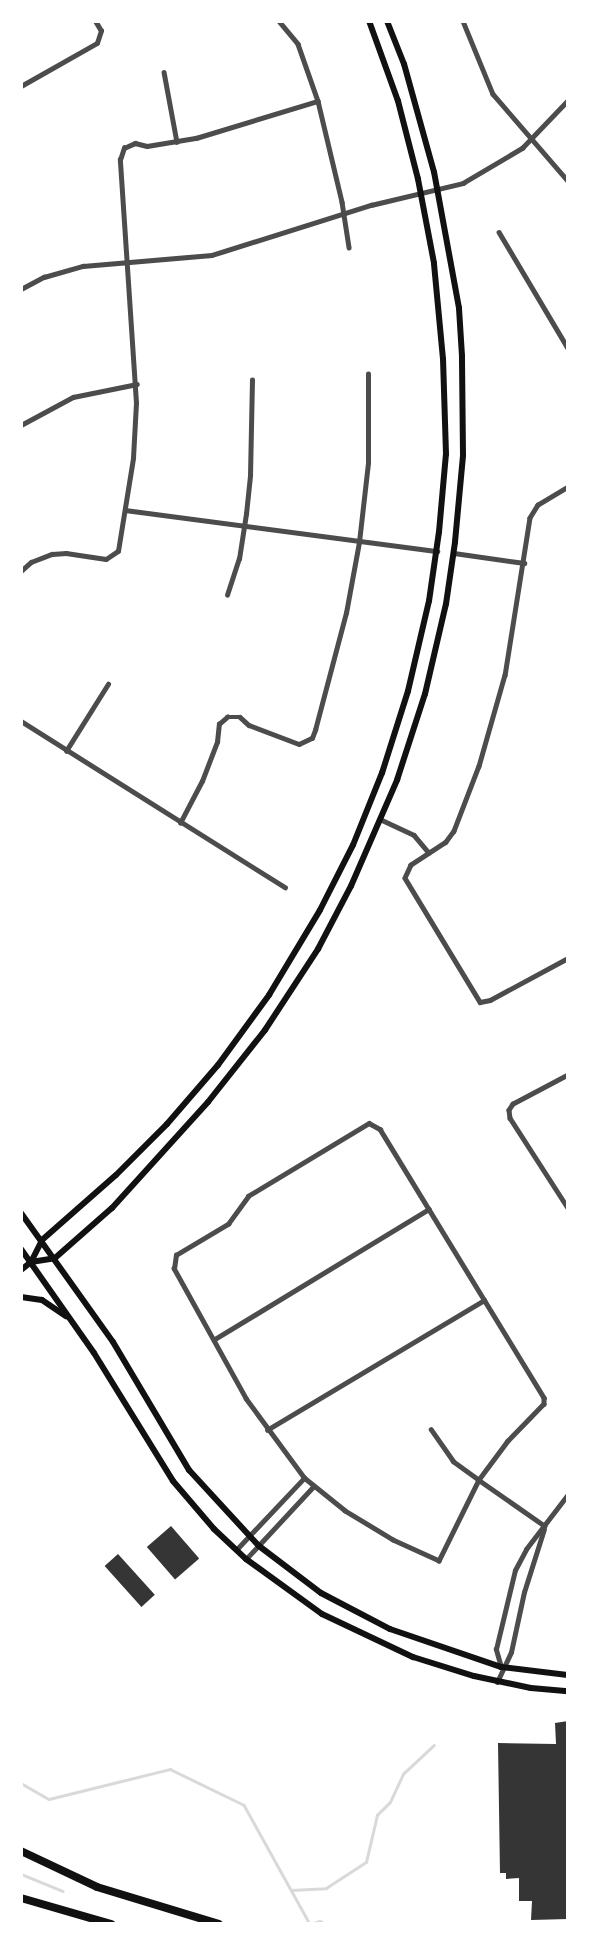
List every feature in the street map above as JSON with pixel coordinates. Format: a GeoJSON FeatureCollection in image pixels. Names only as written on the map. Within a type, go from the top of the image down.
{"type":"FeatureCollection","features":[{"type":"Feature","properties":{"kind":"highway"},"geometry":{"type":"LineString","coordinates":[[22,1851],[97,1887],[219,1924]]}},
{"type":"Feature","properties":{"kind":"highway"},"geometry":{"type":"LineString","coordinates":[[21,1898],[111,1924]]}},
{"type":"Feature","properties":{"kind":"main road"},"geometry":{"type":"LineString","coordinates":[[31,1262],[41,1240],[116,1175],[196,1091],[252,1020],[303,940],[352,845],[382,774],[411,678],[437,551],[446,454],[443,359],[434,263],[421,193],[398,101],[369,21]]}},
{"type":"Feature","properties":{"kind":"main road"},"geometry":{"type":"LineString","coordinates":[[21,1269],[31,1262],[55,1258],[112,1209],[208,1102],[250,1050],[318,949],[351,886],[382,820],[425,694],[444,614],[454,553],[463,455],[462,356],[458,308],[438,189],[413,95],[387,21]]}},
{"type":"Feature","properties":{"kind":"main road"},"geometry":{"type":"LineString","coordinates":[[437,551],[454,553]]}},
{"type":"Feature","properties":{"kind":"main road"},"geometry":{"type":"LineString","coordinates":[[21,1213],[129,1367],[181,1458],[214,1500],[259,1546],[301,1579],[351,1611],[416,1640],[501,1667],[568,1675]]}},
{"type":"Feature","properties":{"kind":"main road"},"geometry":{"type":"LineString","coordinates":[[21,1249],[70,1318],[173,1481],[246,1559],[308,1604],[352,1630],[413,1657],[497,1682],[568,1691]]}},
{"type":"Feature","properties":{"kind":"main road"},"geometry":{"type":"LineString","coordinates":[[21,1297],[42,1300],[70,1318]]}},
{"type":"Feature","properties":{"kind":"street"},"geometry":{"type":"LineString","coordinates":[[21,86],[97,43],[100,31],[95,21]]}},
{"type":"Feature","properties":{"kind":"street"},"geometry":{"type":"LineString","coordinates":[[279,21],[298,44],[318,101],[344,213],[349,247]]}},
{"type":"Feature","properties":{"kind":"street"},"geometry":{"type":"LineString","coordinates":[[463,21],[493,94],[568,181]]}},
{"type":"Feature","properties":{"kind":"street"},"geometry":{"type":"LineString","coordinates":[[164,72],[177,142]]}},
{"type":"Feature","properties":{"kind":"street"},"geometry":{"type":"LineString","coordinates":[[21,289],[69,269],[212,255],[344,213],[463,183],[486,172],[531,141],[568,100]]}},
{"type":"Feature","properties":{"kind":"street"},"geometry":{"type":"LineString","coordinates":[[21,571],[41,556],[76,554],[102,560],[111,558],[118,551],[134,445],[136,384],[121,154],[135,143],[147,146],[177,142],[318,101]]}},
{"type":"Feature","properties":{"kind":"street"},"geometry":{"type":"LineString","coordinates":[[499,232],[568,348]]}},
{"type":"Feature","properties":{"kind":"street"},"geometry":{"type":"LineString","coordinates":[[180,823],[202,781],[217,742],[219,724],[227,717],[240,717],[249,725],[293,742],[305,743],[312,738],[344,622],[359,542],[368,463],[368,374]]}},
{"type":"Feature","properties":{"kind":"street"},"geometry":{"type":"LineString","coordinates":[[227,595],[239,559],[250,475],[252,380]]}},
{"type":"Feature","properties":{"kind":"street"},"geometry":{"type":"LineString","coordinates":[[21,425],[73,397],[136,384]]}},
{"type":"Feature","properties":{"kind":"street"},"geometry":{"type":"LineString","coordinates":[[568,487],[533,511],[507,666],[479,766],[451,837],[411,865],[405,883],[480,1002],[490,1000],[568,958]]}},
{"type":"Feature","properties":{"kind":"street"},"geometry":{"type":"LineString","coordinates":[[125,510],[437,551]]}},
{"type":"Feature","properties":{"kind":"street"},"geometry":{"type":"LineString","coordinates":[[454,553],[524,563]]}},
{"type":"Feature","properties":{"kind":"street"},"geometry":{"type":"LineString","coordinates":[[66,751],[108,684]]}},
{"type":"Feature","properties":{"kind":"street"},"geometry":{"type":"LineString","coordinates":[[21,721],[285,887]]}},
{"type":"Feature","properties":{"kind":"street"},"geometry":{"type":"LineString","coordinates":[[382,820],[414,835],[429,853]]}},
{"type":"Feature","properties":{"kind":"street"},"geometry":{"type":"LineString","coordinates":[[568,1075],[513,1104],[509,1111],[510,1118],[568,1208]]}},
{"type":"Feature","properties":{"kind":"street"},"geometry":{"type":"LineString","coordinates":[[369,1124],[380,1129],[484,1300],[544,1404],[508,1441],[479,1480],[439,1561],[393,1540],[345,1511],[304,1478],[246,1399],[174,1269],[176,1255],[228,1224],[248,1196],[369,1124]]}},
{"type":"Feature","properties":{"kind":"street"},"geometry":{"type":"LineString","coordinates":[[215,1339],[429,1209]]}},
{"type":"Feature","properties":{"kind":"street"},"geometry":{"type":"LineString","coordinates":[[267,1430],[484,1300]]}},
{"type":"Feature","properties":{"kind":"street"},"geometry":{"type":"LineString","coordinates":[[431,1429],[453,1461],[545,1526]]}},
{"type":"Feature","properties":{"kind":"street"},"geometry":{"type":"LineString","coordinates":[[236,1550],[304,1478]]}},
{"type":"Feature","properties":{"kind":"street"},"geometry":{"type":"LineString","coordinates":[[246,1559],[313,1487]]}},
{"type":"Feature","properties":{"kind":"street"},"geometry":{"type":"LineString","coordinates":[[501,1667],[496,1649],[510,1587],[526,1549],[568,1494]]}},
{"type":"Feature","properties":{"kind":"street"},"geometry":{"type":"LineString","coordinates":[[497,1682],[501,1667],[511,1652],[521,1604],[545,1526]]}},
{"type":"Feature","properties":{"kind":"building"},"geometry":{"type":"Polygon","coordinates":[[[171,1526],[199,1558],[175,1579],[147,1547],[171,1526]]]}},
{"type":"Feature","properties":{"kind":"building"},"geometry":{"type":"Polygon","coordinates":[[[118,1554],[155,1595],[141,1607],[105,1566],[118,1554]]]}},
{"type":"Feature","properties":{"kind":"building"},"geometry":{"type":"Polygon","coordinates":[[[568,1721],[568,1919],[531,1920],[532,1901],[519,1901],[519,1878],[506,1879],[506,1873],[500,1873],[498,1743],[556,1744],[555,1723],[568,1721]]]}},
{"type":"Feature","properties":{"kind":"waterway"},"geometry":{"type":"LineString","coordinates":[[291,1890],[326,1888],[366,1862],[377,1815],[390,1802],[403,1774],[434,1745]]}},
{"type":"Feature","properties":{"kind":"waterway"},"geometry":{"type":"LineString","coordinates":[[21,1783],[49,1799],[170,1769],[244,1805],[310,1924]]}},
{"type":"Feature","properties":{"kind":"waterway"},"geometry":{"type":"LineString","coordinates":[[21,1874],[63,1891]]}},
{"type":"Feature","properties":{"kind":"waterway"},"geometry":{"type":"LineString","coordinates":[[310,1924],[320,1921],[326,1924]]}}]}
